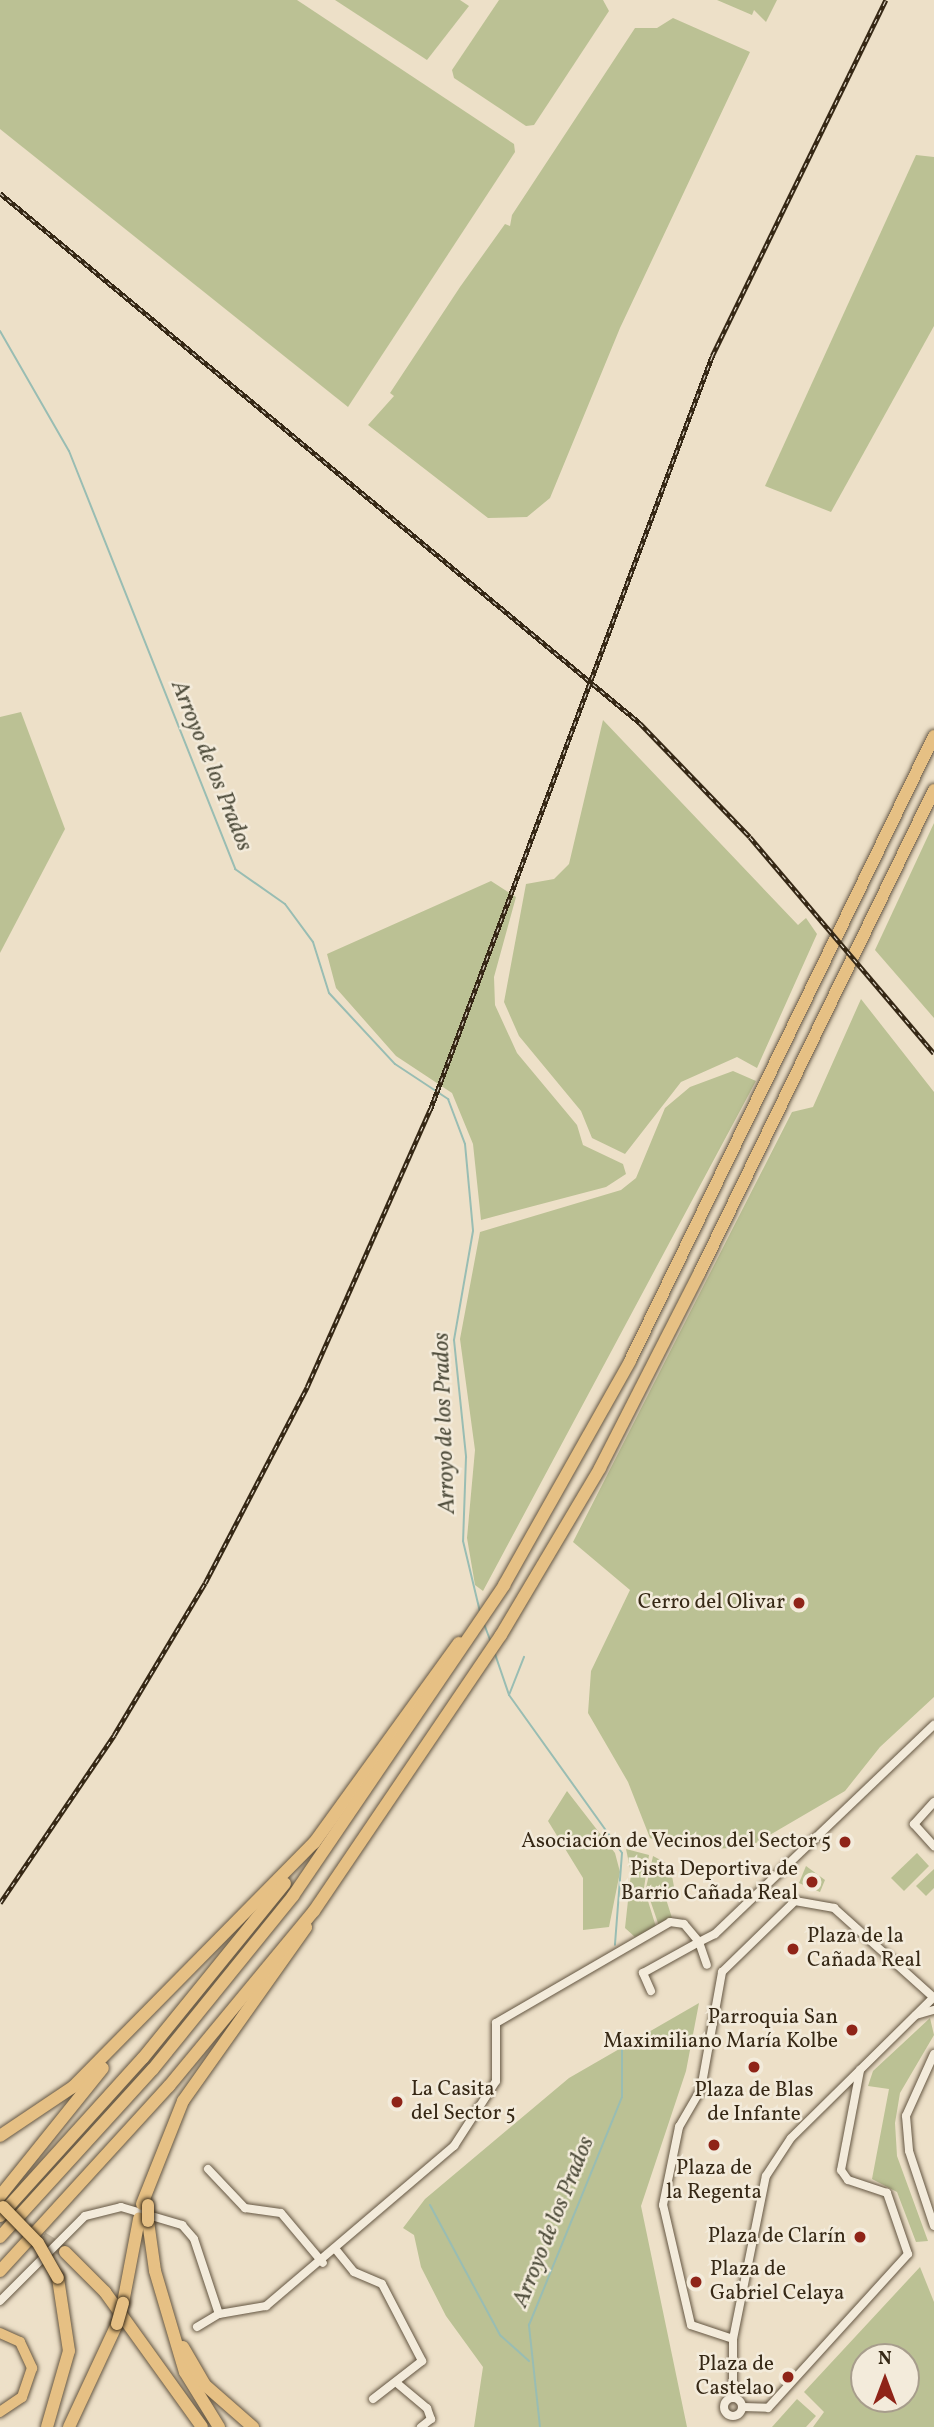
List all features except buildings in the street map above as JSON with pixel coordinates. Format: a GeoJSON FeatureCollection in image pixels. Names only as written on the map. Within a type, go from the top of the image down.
{"type":"FeatureCollection","features":[{"type":"Feature","properties":{"kind":"highway"},"geometry":{"type":"LineString","coordinates":[[0,2237],[153,2069],[293,1896],[429,1704],[504,1585],[636,1349],[934,736]]}},
{"type":"Feature","properties":{"kind":"highway"},"geometry":{"type":"LineString","coordinates":[[69,2427],[117,2324],[143,2220],[151,2174],[183,2101],[264,1994],[314,1911],[439,1731],[514,1614],[600,1468],[699,1274],[934,790]]}},
{"type":"Feature","properties":{"kind":"highway"},"geometry":{"type":"LineString","coordinates":[[0,2216],[143,2058],[314,1843],[504,1585]]}},
{"type":"Feature","properties":{"kind":"highway"},"geometry":{"type":"LineString","coordinates":[[0,2136],[47,2110],[146,2016],[314,1843]]}},
{"type":"Feature","properties":{"kind":"highway"},"geometry":{"type":"LineString","coordinates":[[0,2271],[169,2086],[314,1911]]}},
{"type":"Feature","properties":{"kind":"highway"},"geometry":{"type":"LineString","coordinates":[[0,2196],[146,2016]]}},
{"type":"Feature","properties":{"kind":"highway"},"geometry":{"type":"LineString","coordinates":[[0,2205],[38,2243],[58,2278],[69,2351],[48,2427]]}},
{"type":"Feature","properties":{"kind":"highway"},"geometry":{"type":"LineString","coordinates":[[143,2220],[184,2372],[219,2427]]}},
{"type":"Feature","properties":{"kind":"highway"},"geometry":{"type":"LineString","coordinates":[[65,2252],[105,2292],[202,2427]]}},
{"type":"Feature","properties":{"kind":"highway"},"geometry":{"type":"LineString","coordinates":[[171,2322],[205,2385],[253,2427]]}},
{"type":"Feature","properties":{"kind":"main road"},"geometry":{"type":"LineString","coordinates":[[0,2333],[20,2342],[32,2368],[22,2397],[0,2412]]}},
{"type":"Feature","properties":{"kind":"street"},"geometry":{"type":"LineString","coordinates":[[651,1991],[643,1973],[699,1942],[934,1725]]}},
{"type":"Feature","properties":{"kind":"street"},"geometry":{"type":"LineString","coordinates":[[934,1802],[914,1824],[934,1846]]}},
{"type":"Feature","properties":{"kind":"street"},"geometry":{"type":"LineString","coordinates":[[733,2339],[691,2325],[663,2205],[678,2127],[701,2089],[722,1972],[795,1901],[834,1908],[933,2002],[913,2017],[792,2138],[766,2176],[733,2339],[733,2398],[725,2411],[733,2416],[743,2407]]}},
{"type":"Feature","properties":{"kind":"street"},"geometry":{"type":"LineString","coordinates":[[197,2327],[219,2314],[266,2306],[323,2263],[454,2147],[475,2118],[496,2081],[496,2022],[670,1922],[684,1924],[699,1942],[707,1965]]}},
{"type":"Feature","properties":{"kind":"street"},"geometry":{"type":"LineString","coordinates":[[934,2054],[906,2116],[909,2151],[934,2226]]}},
{"type":"Feature","properties":{"kind":"street"},"geometry":{"type":"LineString","coordinates":[[733,2398],[743,2407],[768,2408],[908,2254],[887,2193],[848,2180],[841,2170],[860,2070]]}},
{"type":"Feature","properties":{"kind":"street"},"geometry":{"type":"LineString","coordinates":[[208,2169],[244,2208],[281,2213],[323,2263]]}},
{"type":"Feature","properties":{"kind":"street"},"geometry":{"type":"LineString","coordinates":[[0,2301],[85,2216],[121,2207],[182,2225],[194,2239],[219,2314]]}},
{"type":"Feature","properties":{"kind":"street"},"geometry":{"type":"LineString","coordinates":[[337,2251],[354,2272],[382,2284],[422,2361],[398,2384],[373,2399]]}},
{"type":"Feature","properties":{"kind":"street"},"geometry":{"type":"LineString","coordinates":[[398,2384],[427,2408],[431,2419],[422,2427]]}},
{"type":"Feature","properties":{"kind":"green space"},"geometry":{"type":"Polygon","coordinates":[[[0,0],[297,0],[514,144],[515,152],[348,407],[0,129],[0,0]]]}},
{"type":"Feature","properties":{"kind":"green space"},"geometry":{"type":"Polygon","coordinates":[[[335,0],[460,0],[469,6],[427,60],[335,0]]]}},
{"type":"Feature","properties":{"kind":"green space"},"geometry":{"type":"Polygon","coordinates":[[[499,0],[603,0],[609,11],[534,125],[526,126],[454,78],[452,70],[499,0]]]}},
{"type":"Feature","properties":{"kind":"green space"},"geometry":{"type":"Polygon","coordinates":[[[717,0],[777,0],[766,22],[754,10],[752,15],[717,0]]]}},
{"type":"Feature","properties":{"kind":"green space"},"geometry":{"type":"Polygon","coordinates":[[[673,18],[750,52],[620,328],[550,498],[527,517],[488,518],[368,425],[394,396],[390,393],[460,287],[505,224],[510,226],[512,215],[635,28],[657,28],[673,18]]]}},
{"type":"Feature","properties":{"kind":"green space"},"geometry":{"type":"Polygon","coordinates":[[[916,155],[934,157],[934,326],[831,512],[765,486],[916,155]]]}},
{"type":"Feature","properties":{"kind":"green space"},"geometry":{"type":"Polygon","coordinates":[[[21,712],[65,829],[0,953],[0,717],[21,712]]]}},
{"type":"Feature","properties":{"kind":"green space"},"geometry":{"type":"Polygon","coordinates":[[[603,720],[798,925],[806,918],[817,934],[757,1068],[737,1057],[681,1082],[625,1154],[592,1138],[581,1111],[519,1036],[504,1002],[526,884],[554,879],[569,864],[603,720]]]}},
{"type":"Feature","properties":{"kind":"green space"},"geometry":{"type":"Polygon","coordinates":[[[934,823],[934,1018],[875,950],[934,823]]]}},
{"type":"Feature","properties":{"kind":"green space"},"geometry":{"type":"Polygon","coordinates":[[[491,881],[516,897],[494,977],[495,1005],[517,1053],[577,1125],[583,1145],[623,1164],[626,1174],[606,1187],[481,1220],[473,1144],[452,1093],[396,1056],[336,988],[327,954],[491,881]]]}},
{"type":"Feature","properties":{"kind":"green space"},"geometry":{"type":"Polygon","coordinates":[[[861,999],[934,1092],[934,1697],[880,1747],[845,1791],[756,1843],[745,1839],[732,1848],[705,1849],[665,1843],[650,1838],[628,1782],[588,1713],[591,1671],[630,1590],[573,1542],[792,1112],[813,1107],[861,999]]]}},
{"type":"Feature","properties":{"kind":"green space"},"geometry":{"type":"Polygon","coordinates":[[[733,1071],[756,1081],[483,1591],[475,1585],[467,1538],[475,1450],[460,1339],[480,1232],[621,1190],[636,1178],[665,1108],[690,1087],[733,1071]]]}},
{"type":"Feature","properties":{"kind":"green space"},"geometry":{"type":"Polygon","coordinates":[[[567,1791],[615,1853],[620,1872],[609,1927],[583,1930],[583,1878],[548,1821],[567,1791]]]}},
{"type":"Feature","properties":{"kind":"green space"},"geometry":{"type":"Polygon","coordinates":[[[626,1849],[649,1855],[644,1888],[656,1927],[635,1937],[625,1928],[631,1873],[626,1849]]]}},
{"type":"Feature","properties":{"kind":"green space"},"geometry":{"type":"Polygon","coordinates":[[[917,1853],[929,1866],[904,1891],[891,1878],[917,1853]]]}},
{"type":"Feature","properties":{"kind":"green space"},"geometry":{"type":"Polygon","coordinates":[[[653,1856],[670,1865],[675,1892],[666,1899],[672,1918],[659,1926],[646,1888],[653,1856]]]}},
{"type":"Feature","properties":{"kind":"green space","name":"Pista Deportiva de Barrio Cañada Real"},"geometry":{"type":"Polygon","coordinates":[[[806,1866],[825,1880],[820,1892],[799,1883],[806,1866]]]}},
{"type":"Feature","properties":{"kind":"green space"},"geometry":{"type":"Polygon","coordinates":[[[934,1869],[934,1888],[926,1896],[916,1886],[934,1869]]]}},
{"type":"Feature","properties":{"kind":"green space"},"geometry":{"type":"Polygon","coordinates":[[[699,2003],[686,2071],[641,2206],[687,2427],[474,2427],[483,2367],[446,2316],[421,2267],[414,2235],[403,2228],[425,2199],[569,2078],[699,2003]]]}},
{"type":"Feature","properties":{"kind":"green space"},"geometry":{"type":"Polygon","coordinates":[[[930,2018],[934,2035],[900,2093],[895,2123],[897,2156],[928,2241],[916,2242],[897,2192],[872,2179],[889,2089],[868,2086],[873,2071],[930,2018]]]}},
{"type":"Feature","properties":{"kind":"green space"},"geometry":{"type":"Polygon","coordinates":[[[920,2267],[934,2302],[934,2427],[813,2427],[824,2412],[804,2392],[920,2267]]]}},
{"type":"Feature","properties":{"kind":"green space"},"geometry":{"type":"Polygon","coordinates":[[[797,2399],[816,2416],[806,2427],[772,2427],[797,2399]]]}},
{"type":"Feature","properties":{"kind":"waterway","name":"Arroyo de los Prados"},"geometry":{"type":"LineString","coordinates":[[0,331],[69,451],[235,869],[285,904],[313,942],[329,993],[395,1064],[448,1099],[465,1144],[473,1231],[454,1340],[466,1457],[463,1541],[480,1612]]}},
{"type":"Feature","properties":{"kind":"waterway","name":"Arroyo de los Prados"},"geometry":{"type":"LineString","coordinates":[[484,1624],[491,1642]]}},
{"type":"Feature","properties":{"kind":"waterway","name":"Arroyo de los Prados"},"geometry":{"type":"LineString","coordinates":[[495,1654],[509,1695],[622,1853],[615,1945]]}},
{"type":"Feature","properties":{"kind":"waterway"},"geometry":{"type":"LineString","coordinates":[[509,1695],[524,1657]]}},
{"type":"Feature","properties":{"kind":"waterway","name":"Arroyo de los Prados"},"geometry":{"type":"LineString","coordinates":[[540,2427],[529,2325],[622,2097],[622,2030]]}},
{"type":"Feature","properties":{"kind":"waterway"},"geometry":{"type":"LineString","coordinates":[[430,2205],[500,2335],[529,2361]]}},
{"type":"Feature","properties":{"kind":"tunnel"},"geometry":{"type":"LineString","coordinates":[[27,2228],[65,2252]]}},
{"type":"Feature","properties":{"kind":"railway"},"geometry":{"type":"LineString","coordinates":[[0,1903],[114,1735],[205,1583],[307,1387],[430,1110],[712,356],[886,0]]}},
{"type":"Feature","properties":{"kind":"railway"},"geometry":{"type":"LineString","coordinates":[[0,193],[640,723],[750,837],[934,1053]]}},
{"type":"Feature","properties":{"kind":"place","name":"Cerro del Olivar"},"geometry":{"type":"Point","coordinates":[799,1603]}},
{"type":"Feature","properties":{"kind":"place","name":"Asociación de Vecinos del Sector 5"},"geometry":{"type":"Point","coordinates":[845,1842]}},
{"type":"Feature","properties":{"kind":"place","name":"Pista Deportiva de Barrio Cañada Real"},"geometry":{"type":"Point","coordinates":[812,1882]}},
{"type":"Feature","properties":{"kind":"place","name":"Plaza de la Cañada Real"},"geometry":{"type":"Point","coordinates":[793,1949]}},
{"type":"Feature","properties":{"kind":"place","name":"Parroquia San Maximiliano María Kolbe"},"geometry":{"type":"Point","coordinates":[852,2030]}},
{"type":"Feature","properties":{"kind":"place","name":"Plaza de Blas de Infante"},"geometry":{"type":"Point","coordinates":[754,2067]}},
{"type":"Feature","properties":{"kind":"place","name":"La Casita del Sector 5"},"geometry":{"type":"Point","coordinates":[397,2102]}},
{"type":"Feature","properties":{"kind":"place","name":"Plaza de la Regenta"},"geometry":{"type":"Point","coordinates":[714,2145]}},
{"type":"Feature","properties":{"kind":"place","name":"Plaza de Clarín"},"geometry":{"type":"Point","coordinates":[860,2237]}},
{"type":"Feature","properties":{"kind":"place","name":"Plaza de Gabriel Celaya"},"geometry":{"type":"Point","coordinates":[696,2282]}},
{"type":"Feature","properties":{"kind":"place","name":"Plaza de Castelao"},"geometry":{"type":"Point","coordinates":[788,2377]}}]}
